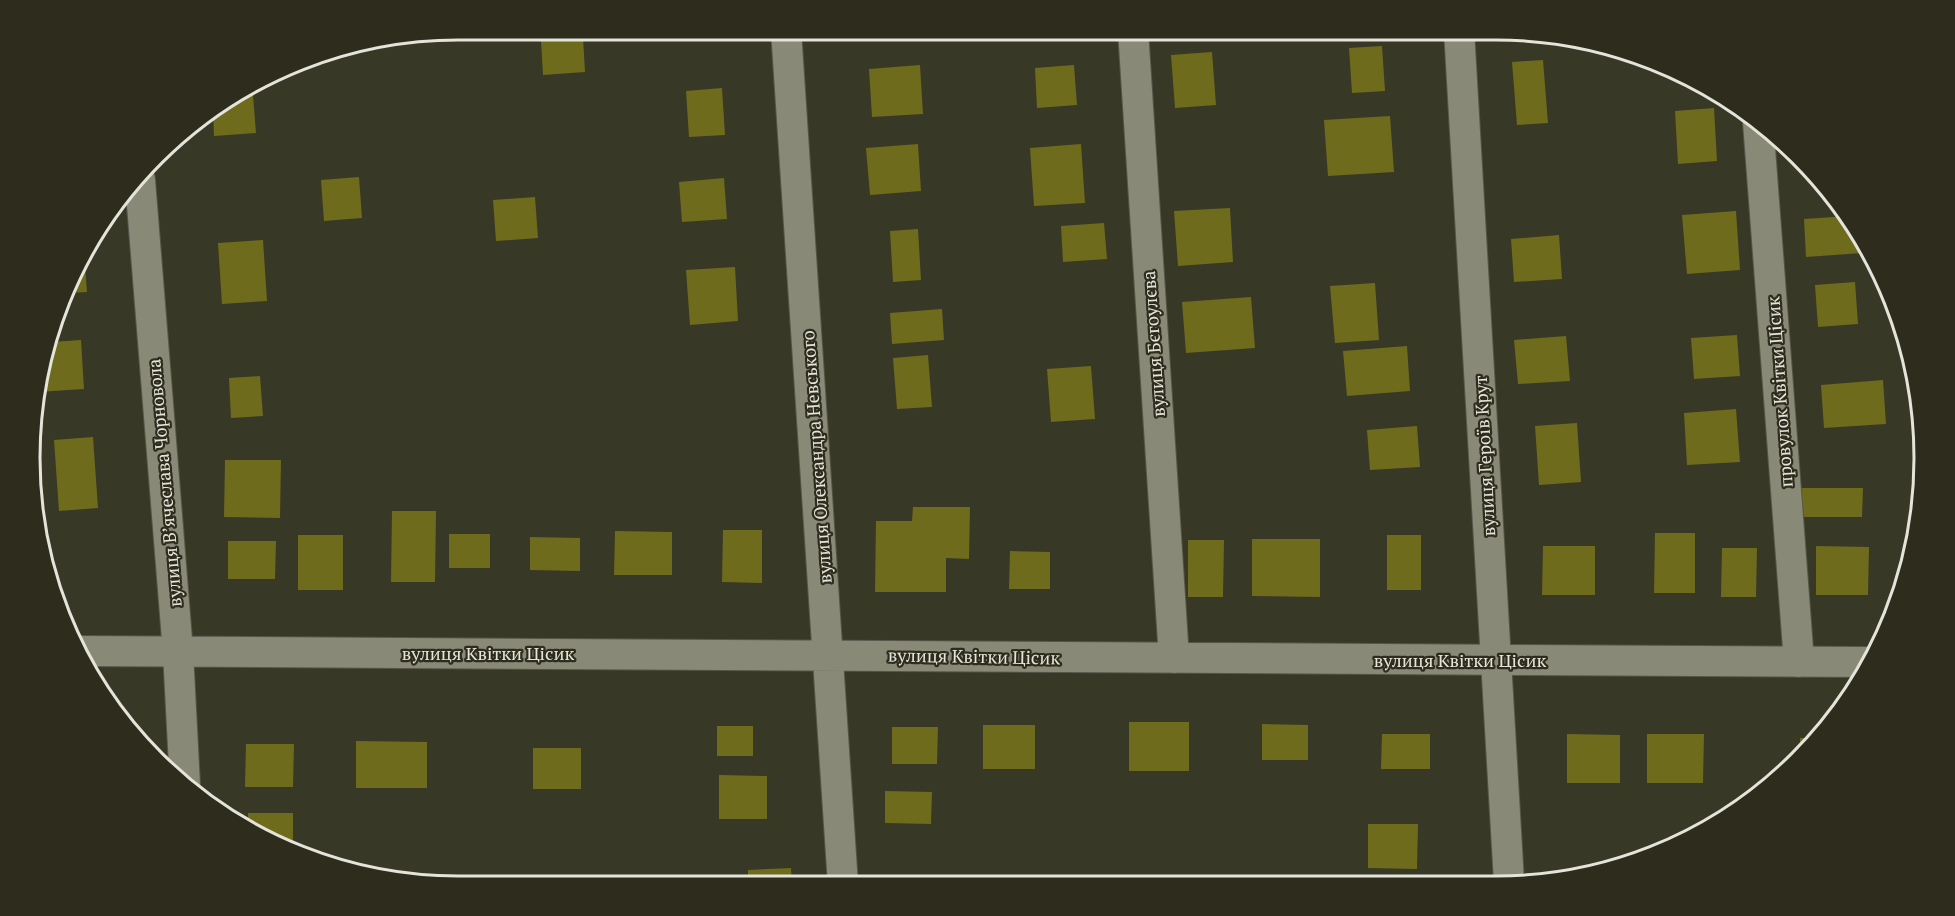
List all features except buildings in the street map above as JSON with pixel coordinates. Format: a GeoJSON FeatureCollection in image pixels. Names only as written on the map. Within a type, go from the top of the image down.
{"type":"FeatureCollection","features":[{"type":"Feature","properties":{"kind":"street","name":"вулиця Олександра Невського"},"geometry":{"type":"LineString","coordinates":[[787,40],[842,876]]}},
{"type":"Feature","properties":{"kind":"street","name":"вулиця Бєгоулєва"},"geometry":{"type":"LineString","coordinates":[[1134,40],[1174,658]]}},
{"type":"Feature","properties":{"kind":"street","name":"вулиця Героїв Крут"},"geometry":{"type":"LineString","coordinates":[[1460,40],[1509,876]]}},
{"type":"Feature","properties":{"kind":"street","name":"провулок Квітки Цісик"},"geometry":{"type":"LineString","coordinates":[[1759,133],[1799,662]]}},
{"type":"Feature","properties":{"kind":"street","name":"вулиця Вʼячеслава Чорновола"},"geometry":{"type":"LineString","coordinates":[[141,187],[178,652],[184,773]]}},
{"type":"Feature","properties":{"kind":"street","name":"вулиця Квітки Цісик"},"geometry":{"type":"LineString","coordinates":[[88,651],[1862,662]]}}]}
